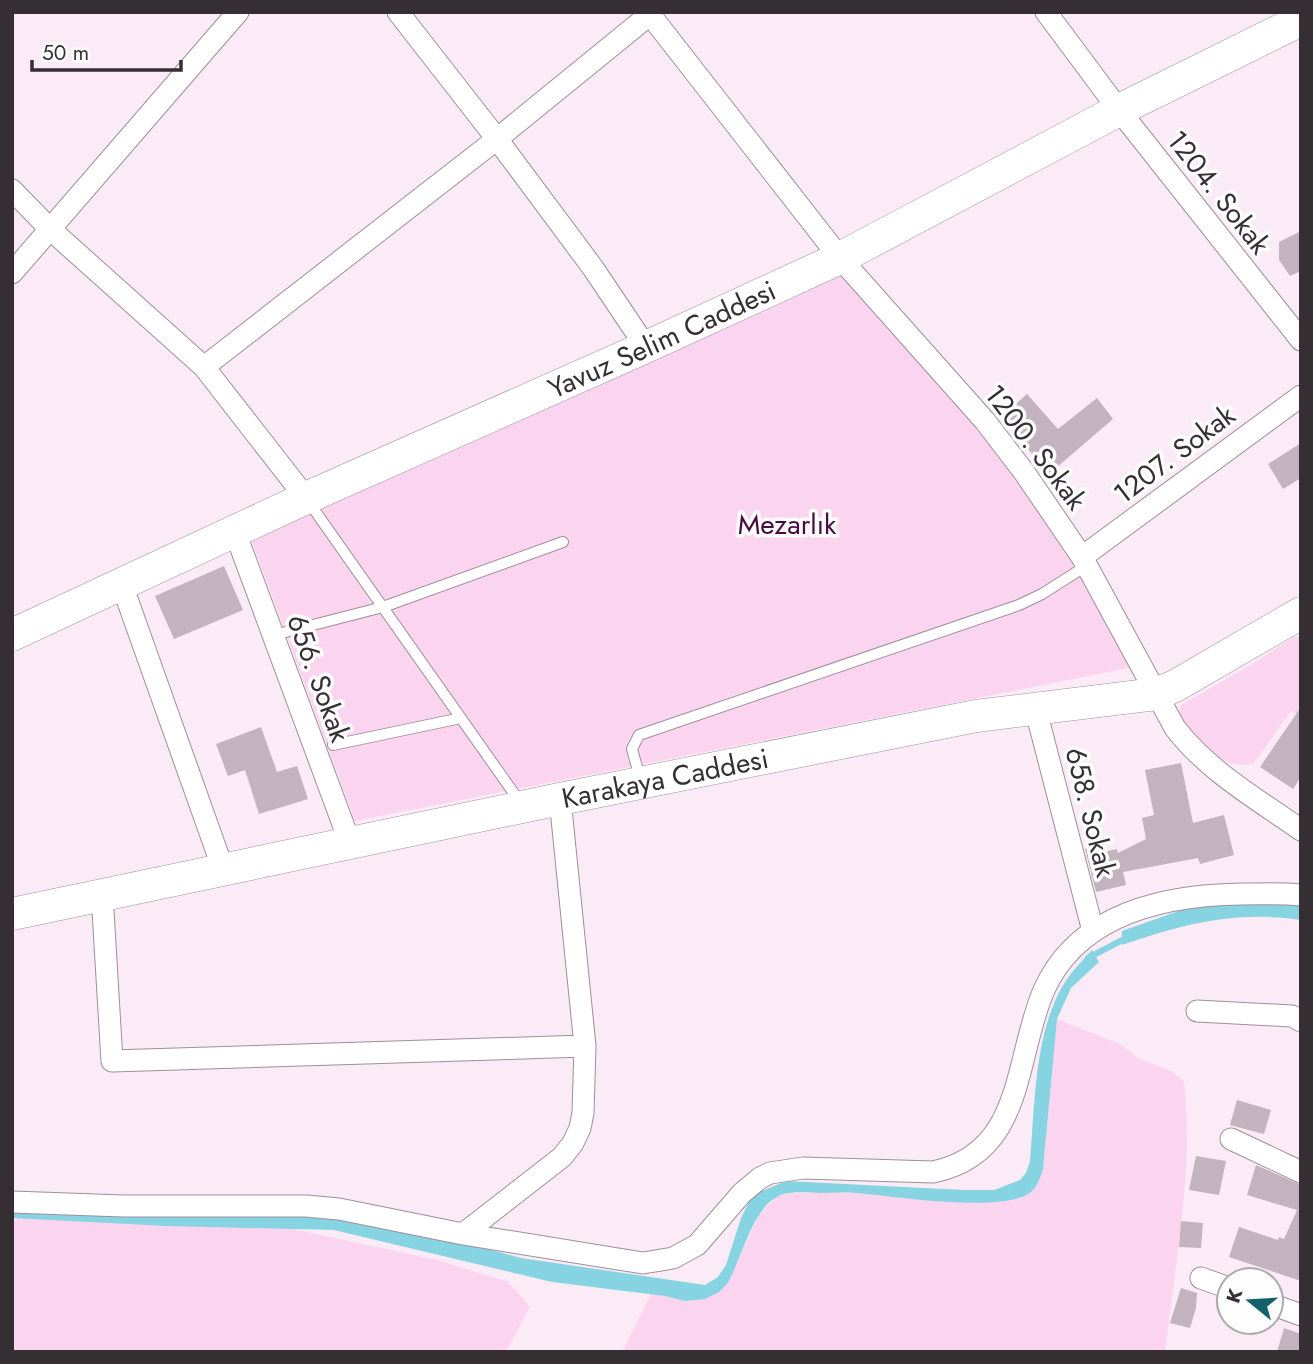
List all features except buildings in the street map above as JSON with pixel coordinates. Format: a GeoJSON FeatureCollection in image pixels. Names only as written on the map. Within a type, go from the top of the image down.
{"type":"FeatureCollection","features":[{"type":"Feature","properties":{"kind":"street"},"geometry":{"type":"LineString","coordinates":[[12,273],[238,12]]}},
{"type":"Feature","properties":{"kind":"street"},"geometry":{"type":"LineString","coordinates":[[398,12],[593,268],[646,347]]}},
{"type":"Feature","properties":{"kind":"street","name":"1204. Sokak"},"geometry":{"type":"LineString","coordinates":[[1046,12],[1119,110],[1301,340]]}},
{"type":"Feature","properties":{"kind":"street"},"geometry":{"type":"LineString","coordinates":[[204,367],[497,139],[650,13]]}},
{"type":"Feature","properties":{"kind":"street","name":"1200. Sokak"},"geometry":{"type":"LineString","coordinates":[[650,13],[840,258],[985,421],[1031,481],[1084,562],[1175,728],[1188,746],[1208,764],[1301,830]]}},
{"type":"Feature","properties":{"kind":"street","name":"Yavuz Selim Caddesi"},"geometry":{"type":"LineString","coordinates":[[12,635],[306,498],[840,258],[1119,110],[1301,20]]}},
{"type":"Feature","properties":{"kind":"street"},"geometry":{"type":"LineString","coordinates":[[12,190],[50,229],[204,367],[306,498]]}},
{"type":"Feature","properties":{"kind":"street","name":"1207. Sokak"},"geometry":{"type":"LineString","coordinates":[[1084,562],[1301,396]]}},
{"type":"Feature","properties":{"kind":"street","name":"656. Sokak"},"geometry":{"type":"LineString","coordinates":[[235,531],[350,843]]}},
{"type":"Feature","properties":{"kind":"street"},"geometry":{"type":"LineString","coordinates":[[122,585],[223,869]]}},
{"type":"Feature","properties":{"kind":"street","name":"Karakaya Caddesi"},"geometry":{"type":"LineString","coordinates":[[12,914],[560,799],[976,716],[1156,694],[1175,686],[1301,613]]}},
{"type":"Feature","properties":{"kind":"street","name":"658. Sokak"},"geometry":{"type":"LineString","coordinates":[[1035,707],[1093,930]]}},
{"type":"Feature","properties":{"kind":"street"},"geometry":{"type":"LineString","coordinates":[[463,1234],[562,1157],[573,1143],[583,1113],[585,1046],[560,799]]}},
{"type":"Feature","properties":{"kind":"street"},"geometry":{"type":"LineString","coordinates":[[102,894],[112,1061],[585,1046]]}},
{"type":"Feature","properties":{"kind":"street"},"geometry":{"type":"LineString","coordinates":[[12,1202],[123,1206],[306,1206],[369,1214],[463,1234],[627,1262],[660,1261],[697,1245],[741,1193],[770,1173],[803,1168],[933,1172],[960,1164],[983,1149],[1008,1112],[1045,989],[1067,957],[1093,930],[1125,914],[1171,900],[1232,894],[1301,895]]}},
{"type":"Feature","properties":{"kind":"street"},"geometry":{"type":"LineString","coordinates":[[1197,1010],[1292,1016],[1301,1021]]}},
{"type":"Feature","properties":{"kind":"street"},"geometry":{"type":"LineString","coordinates":[[1231,1139],[1301,1172]]}},
{"type":"Feature","properties":{"kind":"street"},"geometry":{"type":"LineString","coordinates":[[1201,1278],[1215,1283]]}},
{"type":"Feature","properties":{"kind":"lane"},"geometry":{"type":"LineString","coordinates":[[306,498],[523,807]]}},
{"type":"Feature","properties":{"kind":"lane"},"geometry":{"type":"LineString","coordinates":[[274,635],[383,607],[563,542]]}},
{"type":"Feature","properties":{"kind":"lane"},"geometry":{"type":"LineString","coordinates":[[641,783],[632,749],[639,735],[1019,606],[1051,589],[1084,562]]}},
{"type":"Feature","properties":{"kind":"lane"},"geometry":{"type":"LineString","coordinates":[[333,745],[461,718]]}},
{"type":"Feature","properties":{"kind":"green space","name":"Mezarlık"},"geometry":{"type":"Polygon","coordinates":[[[842,270],[1024,483],[1051,524],[1134,667],[355,821],[251,539],[842,270]]]}},
{"type":"Feature","properties":{"kind":"green space"},"geometry":{"type":"Polygon","coordinates":[[[1294,637],[1301,637],[1301,716],[1291,711],[1254,763],[1243,765],[1221,759],[1178,719],[1181,705],[1294,637]]]}},
{"type":"Feature","properties":{"kind":"green space"},"geometry":{"type":"Polygon","coordinates":[[[1057,1019],[1120,1044],[1136,1057],[1171,1071],[1184,1081],[1187,1148],[1185,1182],[1165,1352],[622,1352],[652,1292],[691,1300],[718,1292],[727,1284],[759,1215],[777,1196],[791,1193],[852,1193],[1000,1202],[1020,1198],[1043,1168],[1057,1019]]]}},
{"type":"Feature","properties":{"kind":"green space"},"geometry":{"type":"Polygon","coordinates":[[[29,1210],[242,1218],[437,1260],[508,1282],[530,1307],[506,1352],[12,1352],[12,1223],[29,1210]]]}},
{"type":"Feature","properties":{"kind":"water"},"geometry":{"type":"Polygon","coordinates":[[[1248,902],[1301,906],[1301,920],[1254,917],[1210,921],[1122,945],[1122,931],[1187,908],[1248,902]]]}},
{"type":"Feature","properties":{"kind":"water"},"geometry":{"type":"Polygon","coordinates":[[[1092,950],[1099,962],[1071,988],[1057,1019],[1043,1169],[1031,1192],[997,1202],[974,1203],[851,1193],[787,1193],[768,1203],[761,1212],[727,1284],[719,1292],[705,1299],[685,1301],[665,1296],[552,1282],[334,1230],[167,1226],[12,1218],[12,1204],[283,1217],[311,1214],[376,1219],[521,1258],[705,1285],[718,1277],[726,1265],[749,1202],[757,1193],[786,1181],[994,1190],[1020,1180],[1030,1161],[1037,1072],[1046,1027],[1062,987],[1092,950]]]}},
{"type":"Feature","properties":{"kind":"waterway"},"geometry":{"type":"LineString","coordinates":[[1088,958],[1128,937]]}}]}
